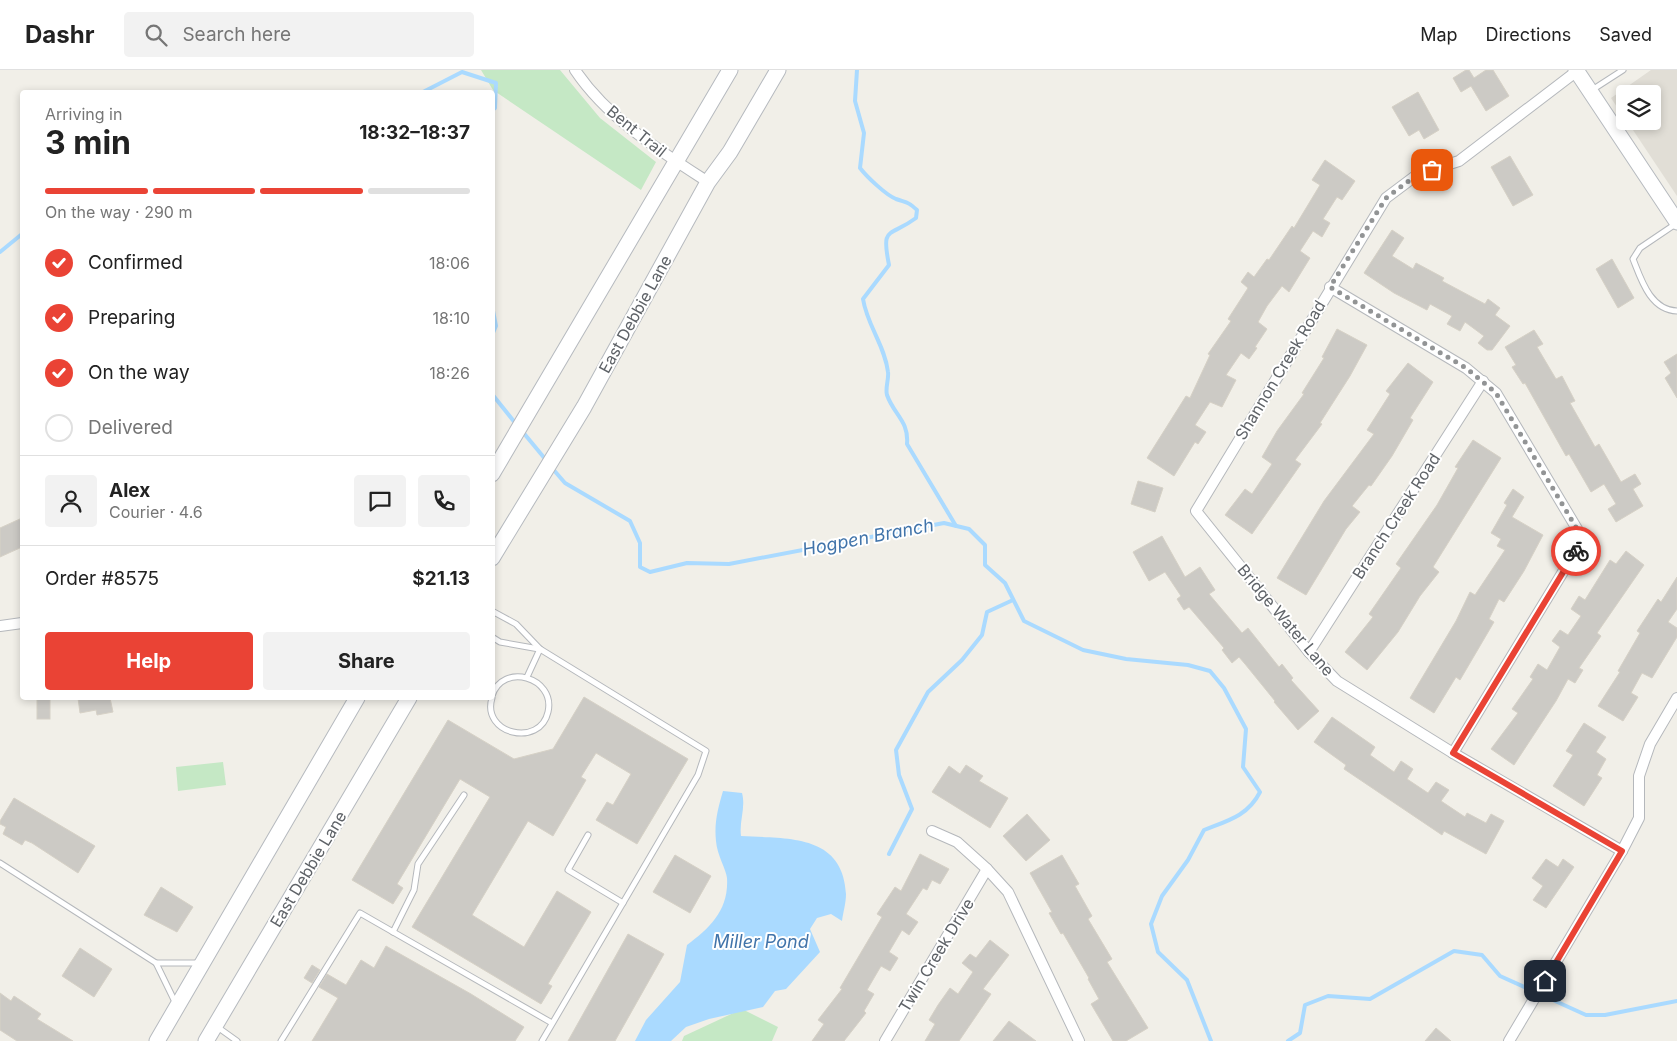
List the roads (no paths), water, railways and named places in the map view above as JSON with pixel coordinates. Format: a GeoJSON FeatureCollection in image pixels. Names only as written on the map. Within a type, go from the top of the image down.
{"type":"FeatureCollection","features":[{"type":"Feature","properties":{"kind":"main road"},"geometry":{"type":"LineString","coordinates":[[495,469],[730,70]]}},
{"type":"Feature","properties":{"kind":"main road","name":"East Debbie Lane"},"geometry":{"type":"LineString","coordinates":[[495,553],[584,407],[708,182],[730,152],[778,70]]}},
{"type":"Feature","properties":{"kind":"main road"},"geometry":{"type":"LineString","coordinates":[[1577,71],[1677,222]]}},
{"type":"Feature","properties":{"kind":"main road"},"geometry":{"type":"LineString","coordinates":[[157,1041],[356,700]]}},
{"type":"Feature","properties":{"kind":"main road","name":"East Debbie Lane"},"geometry":{"type":"LineString","coordinates":[[206,1041],[408,700]]}},
{"type":"Feature","properties":{"kind":"street","name":"Bent Trail"},"geometry":{"type":"LineString","coordinates":[[575,70],[586,88],[621,121],[676,162],[708,182]]}},
{"type":"Feature","properties":{"kind":"street","name":"Shannon Creek Road"},"geometry":{"type":"LineString","coordinates":[[1196,511],[1330,287],[1386,198],[1418,174],[1459,161],[1577,71]]}},
{"type":"Feature","properties":{"kind":"street"},"geometry":{"type":"LineString","coordinates":[[1330,287],[1466,368],[1496,393],[1583,539],[1453,753]]}},
{"type":"Feature","properties":{"kind":"street","name":"Branch Creek Road"},"geometry":{"type":"LineString","coordinates":[[1309,652],[1483,381]]}},
{"type":"Feature","properties":{"kind":"street","name":"Bridge Water Lane"},"geometry":{"type":"LineString","coordinates":[[1196,511],[1309,652],[1337,681],[1453,753],[1622,851]]}},
{"type":"Feature","properties":{"kind":"street"},"geometry":{"type":"LineString","coordinates":[[0,626],[20,623]]}},
{"type":"Feature","properties":{"kind":"street"},"geometry":{"type":"LineString","coordinates":[[1509,1041],[1622,851],[1639,818],[1639,776],[1647,752],[1677,698]]}},
{"type":"Feature","properties":{"kind":"street"},"geometry":{"type":"LineString","coordinates":[[932,831],[957,842],[987,868],[1008,892],[1079,1041]]}},
{"type":"Feature","properties":{"kind":"street","name":"Twin Creek Drive"},"geometry":{"type":"LineString","coordinates":[[885,1041],[987,868]]}},
{"type":"Feature","properties":{"kind":"lane"},"geometry":{"type":"LineString","coordinates":[[1590,91],[1623,70]]}},
{"type":"Feature","properties":{"kind":"lane"},"geometry":{"type":"LineString","coordinates":[[1677,222],[1640,248],[1633,259],[1642,283],[1657,303],[1677,311]]}},
{"type":"Feature","properties":{"kind":"lane"},"geometry":{"type":"LineString","coordinates":[[495,613],[516,624],[540,649],[706,751],[698,775],[542,1041]]}},
{"type":"Feature","properties":{"kind":"lane"},"geometry":{"type":"LineString","coordinates":[[495,638],[500,642],[540,649]]}},
{"type":"Feature","properties":{"kind":"lane"},"geometry":{"type":"LineString","coordinates":[[527,677],[540,649]]}},
{"type":"Feature","properties":{"kind":"lane"},"geometry":{"type":"LineString","coordinates":[[492,700],[491,712],[495,721],[502,728],[520,734],[537,728],[544,722],[549,704],[542,687],[527,677],[508,679],[499,684],[495,691]]}},
{"type":"Feature","properties":{"kind":"lane"},"geometry":{"type":"LineString","coordinates":[[393,932],[414,890],[418,864],[464,795]]}},
{"type":"Feature","properties":{"kind":"lane"},"geometry":{"type":"LineString","coordinates":[[588,835],[568,870],[623,903]]}},
{"type":"Feature","properties":{"kind":"lane"},"geometry":{"type":"LineString","coordinates":[[0,863],[156,964],[177,1007]]}},
{"type":"Feature","properties":{"kind":"lane"},"geometry":{"type":"LineString","coordinates":[[281,1041],[360,913],[552,1023]]}},
{"type":"Feature","properties":{"kind":"lane"},"geometry":{"type":"LineString","coordinates":[[156,964],[204,963]]}},
{"type":"Feature","properties":{"kind":"lane"},"geometry":{"type":"LineString","coordinates":[[215,1026],[237,1041]]}},
{"type":"Feature","properties":{"kind":"water","name":"Miller Pond"},"geometry":{"type":"Polygon","coordinates":[[[723,791],[742,793],[741,836],[776,838],[809,843],[823,850],[835,860],[842,874],[846,894],[842,921],[831,914],[817,918],[810,929],[820,952],[786,989],[775,991],[763,1007],[709,1019],[686,1027],[671,1041],[635,1041],[646,1020],[680,982],[687,945],[710,925],[725,900],[727,878],[718,851],[716,834],[717,816],[723,791]]]}},
{"type":"Feature","properties":{"kind":"waterway"},"geometry":{"type":"LineString","coordinates":[[857,70],[855,101],[864,133],[860,168],[887,194],[909,204],[917,210],[916,218],[889,234],[886,244],[889,265],[863,299],[865,309],[886,362],[888,375],[887,395],[906,429],[907,444],[956,526]]}},
{"type":"Feature","properties":{"kind":"waterway","name":"Hogpen Branch"},"geometry":{"type":"LineString","coordinates":[[427,90],[462,72],[496,83],[495,108]]}},
{"type":"Feature","properties":{"kind":"waterway","name":"Hogpen Branch"},"geometry":{"type":"LineString","coordinates":[[0,252],[20,236]]}},
{"type":"Feature","properties":{"kind":"waterway","name":"Hogpen Branch"},"geometry":{"type":"LineString","coordinates":[[495,321],[495,328]]}},
{"type":"Feature","properties":{"kind":"waterway","name":"Hogpen Branch"},"geometry":{"type":"LineString","coordinates":[[495,398],[516,424]]}},
{"type":"Feature","properties":{"kind":"waterway","name":"Hogpen Branch"},"geometry":{"type":"LineString","coordinates":[[522,431],[546,460]]}},
{"type":"Feature","properties":{"kind":"waterway","name":"Hogpen Branch"},"geometry":{"type":"LineString","coordinates":[[552,468],[565,483],[630,521],[640,543],[640,567],[650,572],[687,563],[729,564],[944,523],[969,529],[985,545],[985,565],[1005,583],[1024,621],[1083,650],[1126,659],[1188,665],[1210,671],[1224,688],[1246,729],[1243,767],[1260,792],[1249,807],[1236,817],[1204,830],[1188,860],[1162,896],[1151,924],[1158,952],[1187,980],[1211,1041]]}},
{"type":"Feature","properties":{"kind":"waterway"},"geometry":{"type":"LineString","coordinates":[[889,854],[912,809],[899,775],[896,750],[928,692],[962,660],[982,635],[987,612],[1013,600]]}},
{"type":"Feature","properties":{"kind":"waterway","name":"Hogpen Branch"},"geometry":{"type":"LineString","coordinates":[[1288,1041],[1300,1033],[1305,1005],[1328,996],[1370,999],[1454,951],[1482,955],[1500,976],[1586,1015],[1605,1015],[1677,1001]]}}]}
